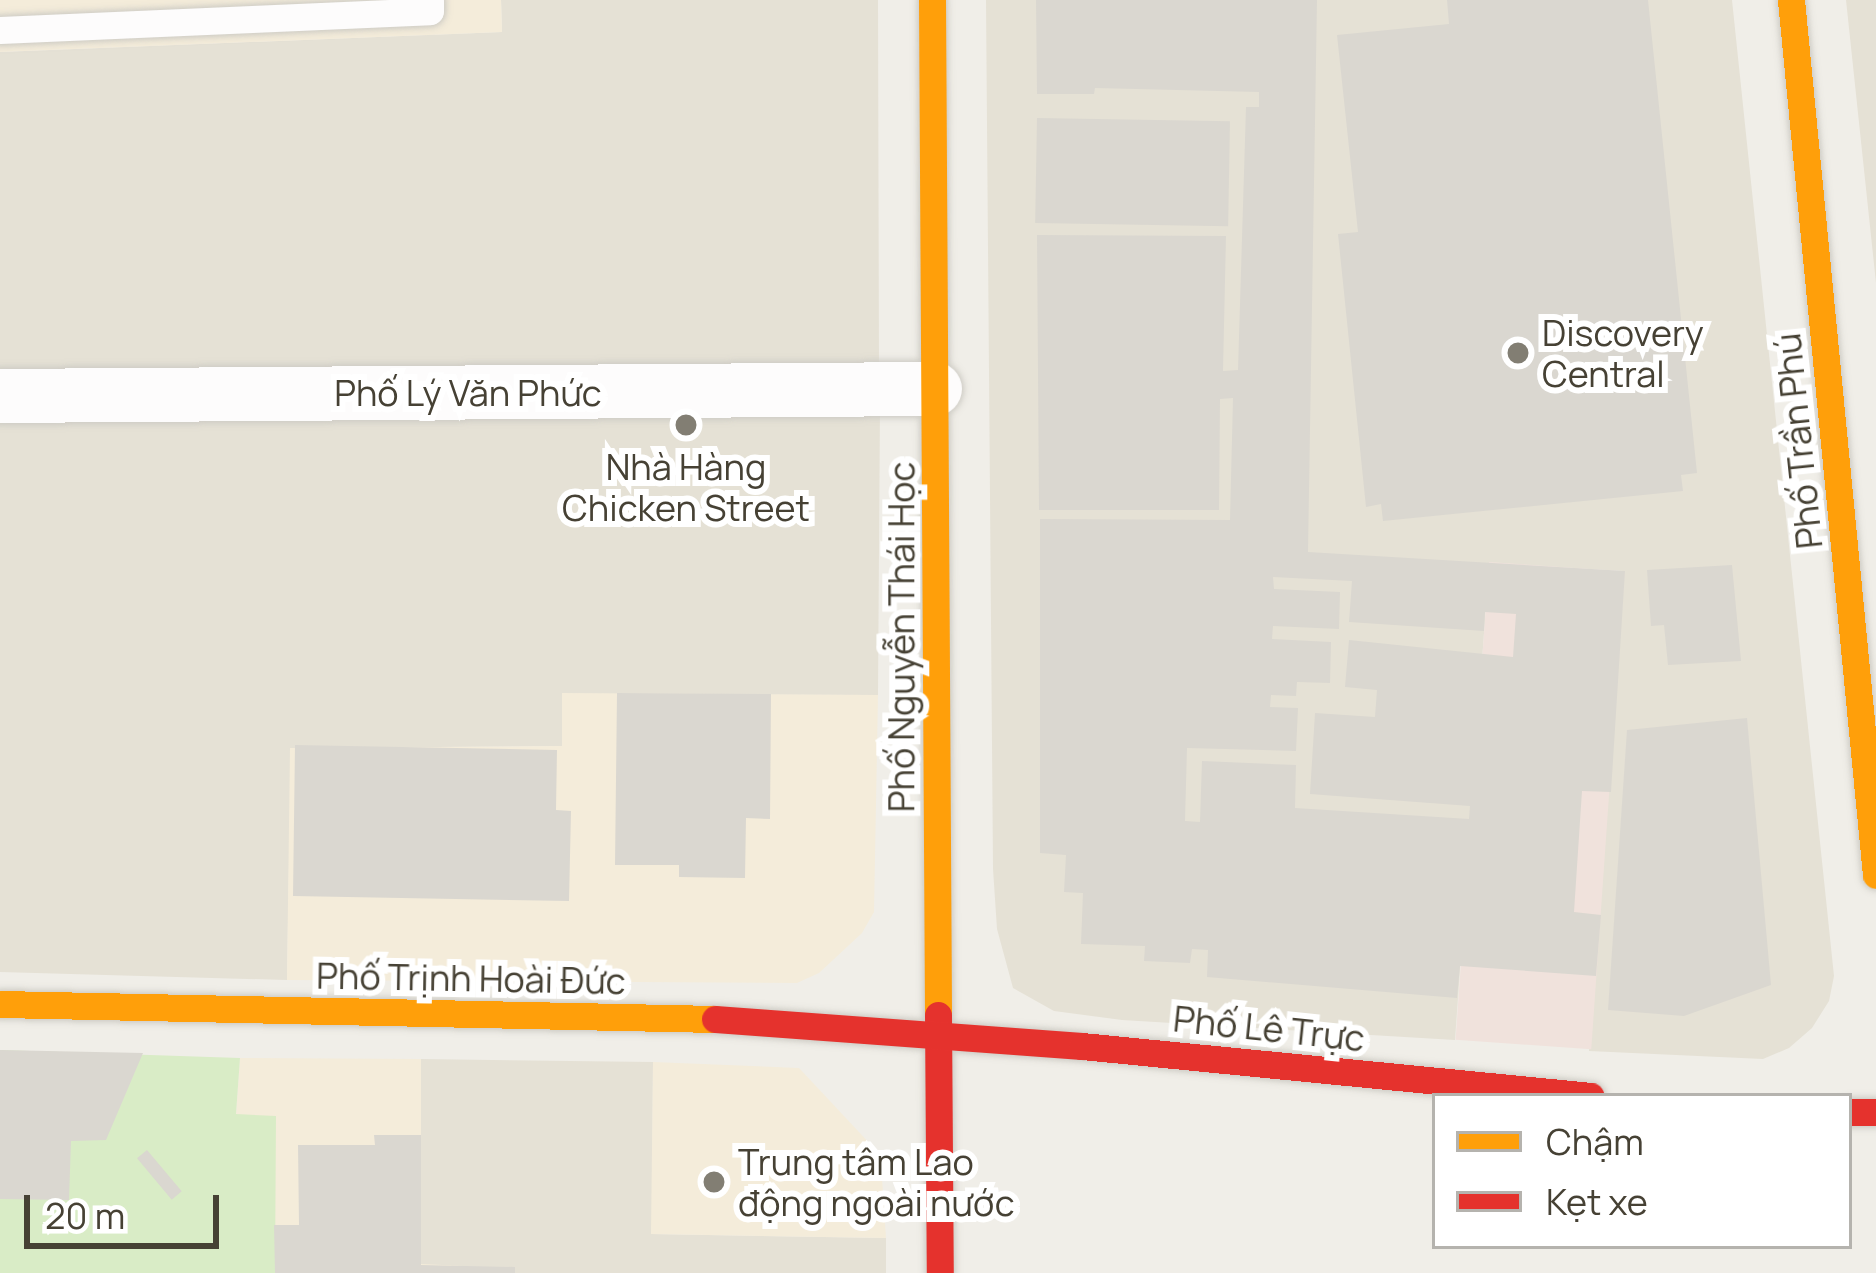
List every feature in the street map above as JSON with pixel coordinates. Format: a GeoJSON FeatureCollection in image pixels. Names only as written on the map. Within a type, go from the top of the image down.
{"type":"FeatureCollection","features":[{"type":"Feature","properties":{"kind":"main road","name":"Phố Nguyễn Thái Học"},"geometry":{"type":"LineString","coordinates":[[932,0],[940,1273]]}},
{"type":"Feature","properties":{"kind":"main road","name":"Phố Trần Phú"},"geometry":{"type":"LineString","coordinates":[[1791,0],[1876,875]]}},
{"type":"Feature","properties":{"kind":"main road","name":"Phố Trịnh Hoài Đức"},"geometry":{"type":"LineString","coordinates":[[0,1004],[743,1020],[940,1033]]}},
{"type":"Feature","properties":{"kind":"main road","name":"Phố Lê Trực"},"geometry":{"type":"LineString","coordinates":[[940,1033],[1560,1093]]}},
{"type":"Feature","properties":{"kind":"street","name":"Phố Lý Văn Phức"},"geometry":{"type":"LineString","coordinates":[[0,396],[935,388]]}},
{"type":"Feature","properties":{"kind":"lane"},"geometry":{"type":"LineString","coordinates":[[0,30],[430,11],[430,0]]}},
{"type":"Feature","properties":{"kind":"shaded area"},"geometry":{"type":"Polygon","coordinates":[[[0,0],[501,0],[502,32],[0,52],[0,0]]]}},
{"type":"Feature","properties":{"kind":"shaded area"},"geometry":{"type":"Polygon","coordinates":[[[501,0],[878,0],[879,371],[0,381],[0,52],[502,32],[501,0]]]}},
{"type":"Feature","properties":{"kind":"shaded area"},"geometry":{"type":"Polygon","coordinates":[[[986,0],[1732,0],[1834,976],[1829,1001],[1812,1028],[1789,1048],[1763,1059],[1589,1051],[1624,571],[1489,563],[1455,1040],[1122,1020],[1054,1011],[1013,988],[997,929],[993,869],[986,0]]]}},
{"type":"Feature","properties":{"kind":"shaded area"},"geometry":{"type":"Polygon","coordinates":[[[1846,0],[1876,0],[1876,283],[1846,0]]]}},
{"type":"Feature","properties":{"kind":"shaded area"},"geometry":{"type":"Polygon","coordinates":[[[880,404],[878,695],[562,694],[563,746],[291,748],[287,980],[0,972],[0,417],[880,404]]]}},
{"type":"Feature","properties":{"kind":"shaded area"},"geometry":{"type":"Polygon","coordinates":[[[1489,562],[1625,571],[1591,1049],[1456,1040],[1489,562]]]}},
{"type":"Feature","properties":{"kind":"shaded area"},"geometry":{"type":"Polygon","coordinates":[[[562,693],[878,695],[874,912],[862,933],[819,973],[797,983],[287,980],[290,748],[562,746],[562,693]]]}},
{"type":"Feature","properties":{"kind":"shaded area"},"geometry":{"type":"Polygon","coordinates":[[[240,1058],[421,1059],[421,1264],[463,1266],[463,1273],[275,1273],[274,1225],[236,1115],[240,1058]]]}},
{"type":"Feature","properties":{"kind":"shaded area"},"geometry":{"type":"Polygon","coordinates":[[[421,1059],[653,1062],[652,1234],[886,1238],[886,1273],[463,1273],[421,1265],[421,1059]]]}},
{"type":"Feature","properties":{"kind":"shaded area"},"geometry":{"type":"Polygon","coordinates":[[[653,1062],[799,1068],[873,1147],[881,1163],[886,1238],[651,1234],[653,1062]]]}},
{"type":"Feature","properties":{"kind":"green space"},"geometry":{"type":"Polygon","coordinates":[[[0,1050],[240,1058],[236,1114],[276,1116],[275,1273],[0,1273],[0,1050]]]}},
{"type":"Feature","properties":{"kind":"building"},"geometry":{"type":"Polygon","coordinates":[[[1036,0],[1317,0],[1308,552],[1625,571],[1611,792],[1582,791],[1574,912],[1601,915],[1596,976],[1460,966],[1457,998],[1207,977],[1208,950],[1192,949],[1190,963],[1144,961],[1145,946],[1081,944],[1083,893],[1064,892],[1066,855],[1040,853],[1040,519],[1230,520],[1233,398],[1220,399],[1219,510],[1039,510],[1037,235],[1226,236],[1223,371],[1238,370],[1246,107],[1259,107],[1259,92],[1095,88],[1094,94],[1037,94],[1036,0]],[[1273,577],[1274,589],[1340,592],[1339,629],[1273,626],[1272,639],[1331,642],[1330,683],[1297,682],[1296,696],[1271,695],[1270,707],[1298,708],[1296,751],[1187,748],[1185,821],[1200,822],[1202,761],[1296,765],[1295,808],[1469,819],[1470,806],[1310,794],[1315,713],[1375,717],[1377,690],[1345,687],[1349,640],[1513,657],[1516,614],[1485,612],[1484,631],[1349,622],[1352,581],[1273,577]]]}},
{"type":"Feature","properties":{"kind":"building","name":"Discovery Central"},"geometry":{"type":"Polygon","coordinates":[[[1447,0],[1648,0],[1697,473],[1681,475],[1683,491],[1383,521],[1381,504],[1366,507],[1338,234],[1358,232],[1337,35],[1449,24],[1447,0]]]}},
{"type":"Feature","properties":{"kind":"building"},"geometry":{"type":"Polygon","coordinates":[[[1037,118],[1230,121],[1228,226],[1035,223],[1037,118]]]}},
{"type":"Feature","properties":{"kind":"building"},"geometry":{"type":"Polygon","coordinates":[[[1732,565],[1741,661],[1668,665],[1664,625],[1651,626],[1647,570],[1732,565]]]}},
{"type":"Feature","properties":{"kind":"building"},"geometry":{"type":"Polygon","coordinates":[[[617,693],[771,694],[770,819],[746,818],[745,878],[679,877],[679,865],[615,865],[617,693]]]}},
{"type":"Feature","properties":{"kind":"building"},"geometry":{"type":"Polygon","coordinates":[[[1747,718],[1771,985],[1684,1016],[1608,1010],[1627,730],[1747,718]]]}},
{"type":"Feature","properties":{"kind":"building"},"geometry":{"type":"Polygon","coordinates":[[[295,745],[557,750],[556,810],[571,811],[569,901],[293,896],[295,745]]]}},
{"type":"Feature","properties":{"kind":"building"},"geometry":{"type":"Polygon","coordinates":[[[0,1050],[143,1053],[106,1140],[71,1141],[69,1200],[0,1199],[0,1050]]]}},
{"type":"Feature","properties":{"kind":"building"},"geometry":{"type":"Polygon","coordinates":[[[374,1135],[421,1135],[421,1265],[515,1267],[515,1273],[275,1273],[274,1225],[299,1225],[298,1145],[375,1145],[374,1135]]]}},
{"type":"Feature","properties":{"kind":"building"},"geometry":{"type":"Polygon","coordinates":[[[147,1150],[182,1191],[172,1200],[137,1158],[147,1150]]]}},
{"type":"Feature","properties":{"kind":"traffic: slow"},"geometry":{"type":"LineString","coordinates":[[932,0],[938,1015]]}},
{"type":"Feature","properties":{"kind":"traffic: slow"},"geometry":{"type":"LineString","coordinates":[[1791,0],[1876,875]]}},
{"type":"Feature","properties":{"kind":"traffic: slow"},"geometry":{"type":"LineString","coordinates":[[0,1004],[715,1019]]}},
{"type":"Feature","properties":{"kind":"traffic: jam"},"geometry":{"type":"LineString","coordinates":[[938,1015],[940,1273]]}},
{"type":"Feature","properties":{"kind":"traffic: jam"},"geometry":{"type":"LineString","coordinates":[[715,1019],[1082,1046],[1560,1093]]}},
{"type":"Feature","properties":{"kind":"traffic: jam"},"geometry":{"type":"LineString","coordinates":[[1852,1112],[1876,1112]]}},
{"type":"Feature","properties":{"kind":"place","name":"Discovery Central"},"geometry":{"type":"Point","coordinates":[1518,353]}},
{"type":"Feature","properties":{"kind":"place","name":"Nhà Hàng Chicken Street"},"geometry":{"type":"Point","coordinates":[686,425]}},
{"type":"Feature","properties":{"kind":"place","name":"Trung tâm Lao động ngoài nước"},"geometry":{"type":"Point","coordinates":[714,1182]}}]}
